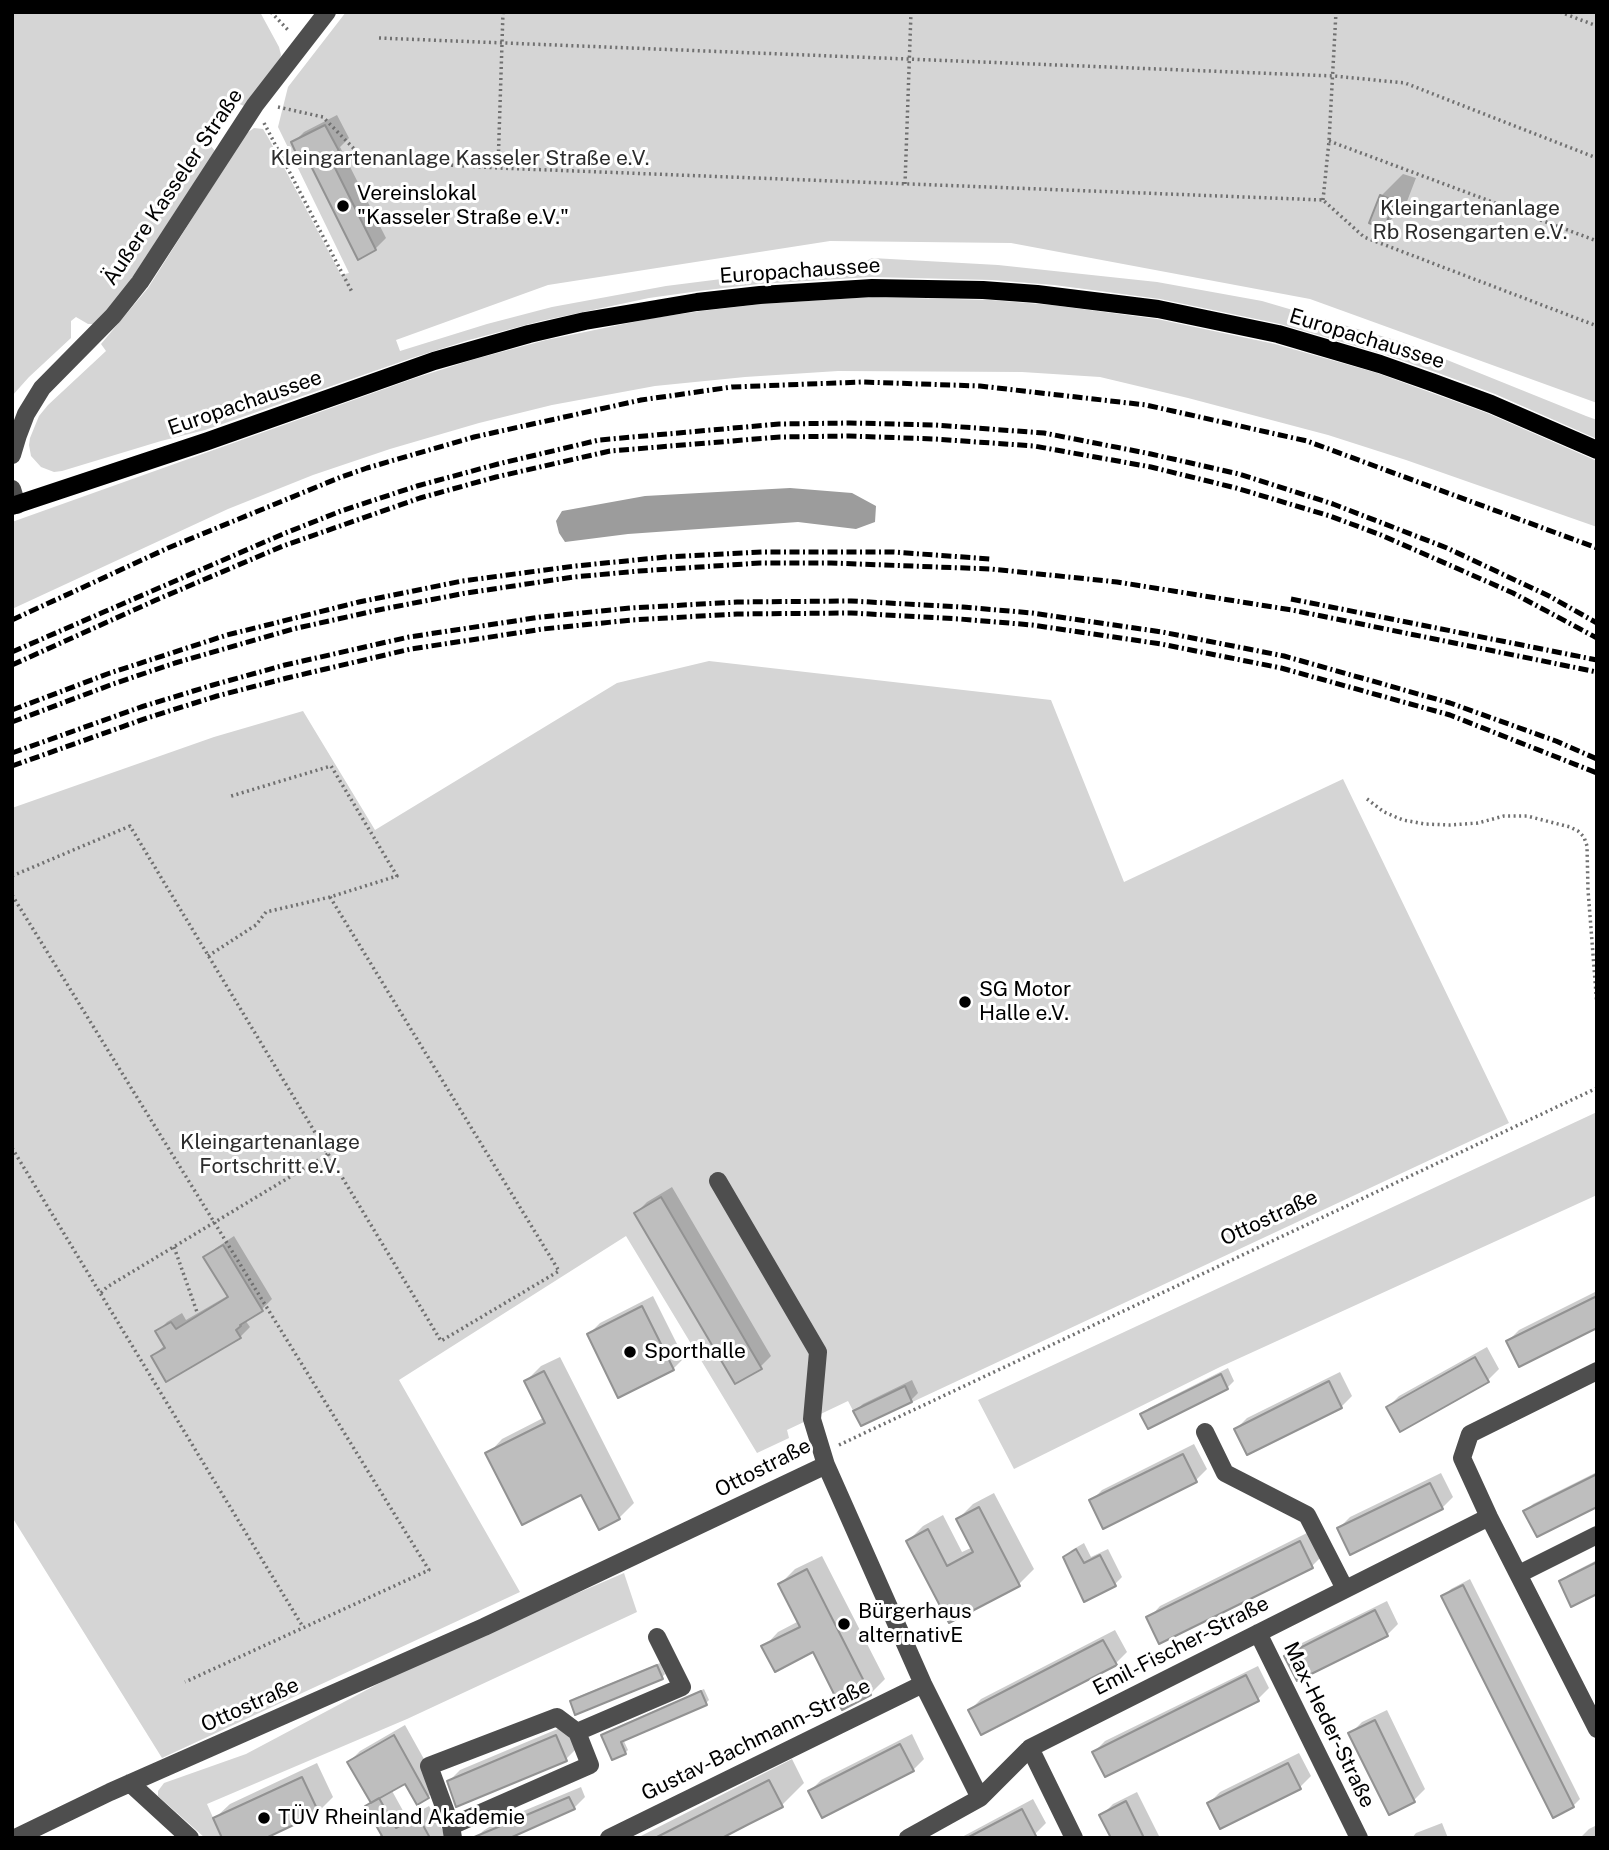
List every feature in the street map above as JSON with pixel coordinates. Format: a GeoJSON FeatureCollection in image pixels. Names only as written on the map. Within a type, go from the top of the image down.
{"type":"FeatureCollection","features":[{"type":"Feature","properties":{"kind":"main road","name":"Europachaussee"},"geometry":{"type":"LineString","coordinates":[[14,500],[219,437],[434,361],[529,334],[626,313],[697,302],[872,288],[1037,294],[1158,309],[1278,334],[1380,363],[1502,409],[1597,450]]}},
{"type":"Feature","properties":{"kind":"street","name":"Äußere Kasseler Straße"},"geometry":{"type":"LineString","coordinates":[[12,454],[26,414],[42,388],[113,316],[140,282],[254,106],[327,12]]}},
{"type":"Feature","properties":{"kind":"street"},"geometry":{"type":"LineString","coordinates":[[718,1181],[818,1352],[812,1419],[826,1465],[923,1684],[980,1798]]}},
{"type":"Feature","properties":{"kind":"street"},"geometry":{"type":"LineString","coordinates":[[1597,1371],[1470,1434],[1462,1458],[1597,1730]]}},
{"type":"Feature","properties":{"kind":"street"},"geometry":{"type":"LineString","coordinates":[[1205,1432],[1226,1473],[1307,1515],[1345,1589]]}},
{"type":"Feature","properties":{"kind":"street","name":"Ottostraße"},"geometry":{"type":"LineString","coordinates":[[15,1838],[130,1783],[484,1626],[826,1465]]}},
{"type":"Feature","properties":{"kind":"street","name":"Emil-Fischer-Straße"},"geometry":{"type":"LineString","coordinates":[[908,1838],[980,1798],[1030,1748],[1489,1517]]}},
{"type":"Feature","properties":{"kind":"street"},"geometry":{"type":"LineString","coordinates":[[1518,1574],[1597,1535]]}},
{"type":"Feature","properties":{"kind":"street","name":"Max-Heder-Straße"},"geometry":{"type":"LineString","coordinates":[[1258,1633],[1359,1838]]}},
{"type":"Feature","properties":{"kind":"street"},"geometry":{"type":"LineString","coordinates":[[577,1732],[682,1687],[657,1637]]}},
{"type":"Feature","properties":{"kind":"street","name":"Gustav-Bachmann-Straße"},"geometry":{"type":"LineString","coordinates":[[609,1838],[923,1684]]}},
{"type":"Feature","properties":{"kind":"street"},"geometry":{"type":"LineString","coordinates":[[557,1717],[577,1732],[590,1766],[452,1832],[429,1766],[557,1717]]}},
{"type":"Feature","properties":{"kind":"street"},"geometry":{"type":"LineString","coordinates":[[1030,1748],[1074,1838]]}},
{"type":"Feature","properties":{"kind":"street"},"geometry":{"type":"LineString","coordinates":[[130,1783],[190,1838]]}},
{"type":"Feature","properties":{"kind":"path"},"geometry":{"type":"LineString","coordinates":[[271,12],[302,45]]}},
{"type":"Feature","properties":{"kind":"path"},"geometry":{"type":"LineString","coordinates":[[275,17],[278,12]]}},
{"type":"Feature","properties":{"kind":"path"},"geometry":{"type":"LineString","coordinates":[[498,168],[503,12]]}},
{"type":"Feature","properties":{"kind":"path"},"geometry":{"type":"LineString","coordinates":[[905,184],[911,12]]}},
{"type":"Feature","properties":{"kind":"path"},"geometry":{"type":"LineString","coordinates":[[1323,200],[1334,76],[1336,12]]}},
{"type":"Feature","properties":{"kind":"path"},"geometry":{"type":"LineString","coordinates":[[1560,12],[1597,26]]}},
{"type":"Feature","properties":{"kind":"path"},"geometry":{"type":"LineString","coordinates":[[379,38],[1334,76],[1405,83],[1597,158]]}},
{"type":"Feature","properties":{"kind":"path"},"geometry":{"type":"LineString","coordinates":[[352,292],[254,106],[284,107],[323,117],[365,160],[498,168],[1323,200],[1364,237],[1597,326]]}},
{"type":"Feature","properties":{"kind":"path"},"geometry":{"type":"LineString","coordinates":[[1329,141],[1597,241]]}},
{"type":"Feature","properties":{"kind":"path"},"geometry":{"type":"LineString","coordinates":[[208,956],[256,925],[266,912],[330,897],[397,876],[331,766],[228,797]]}},
{"type":"Feature","properties":{"kind":"path"},"geometry":{"type":"LineString","coordinates":[[1367,799],[1384,812],[1403,820],[1425,824],[1478,823],[1504,816],[1527,816],[1578,831],[1587,846],[1597,1006]]}},
{"type":"Feature","properties":{"kind":"path"},"geometry":{"type":"LineString","coordinates":[[12,876],[130,826],[441,1341],[559,1271],[330,897]]}},
{"type":"Feature","properties":{"kind":"path"},"geometry":{"type":"LineString","coordinates":[[12,895],[429,1570],[185,1682]]}},
{"type":"Feature","properties":{"kind":"path","name":"Ottostraße"},"geometry":{"type":"LineString","coordinates":[[826,1465],[836,1446],[1597,1088]]}},
{"type":"Feature","properties":{"kind":"path"},"geometry":{"type":"LineString","coordinates":[[12,1148],[303,1627]]}},
{"type":"Feature","properties":{"kind":"path"},"geometry":{"type":"LineString","coordinates":[[101,1293],[328,1154]]}},
{"type":"Feature","properties":{"kind":"path"},"geometry":{"type":"LineString","coordinates":[[174,1247],[197,1312]]}},
{"type":"Feature","properties":{"kind":"green space"},"geometry":{"type":"Polygon","coordinates":[[[12,12],[260,12],[281,55],[279,62],[248,104],[244,106],[233,101],[206,140],[215,151],[117,301],[93,324],[76,317],[71,321],[71,338],[12,396],[12,12]]]}},
{"type":"Feature","properties":{"kind":"green space","name":"Kleingartenanlage Kasseler Straße e.V."},"geometry":{"type":"Polygon","coordinates":[[[346,12],[1597,12],[1597,403],[1310,299],[1011,243],[830,241],[548,285],[396,340],[400,351],[552,307],[666,286],[753,275],[851,269],[872,258],[998,265],[1157,282],[1262,301],[1405,343],[1597,420],[1597,439],[1495,394],[1438,373],[1280,324],[1160,299],[1054,285],[992,280],[871,277],[759,284],[699,291],[649,298],[541,321],[409,359],[205,430],[62,471],[54,472],[41,467],[31,456],[29,445],[39,416],[106,351],[101,344],[148,288],[240,143],[254,128],[263,129],[269,139],[341,275],[349,273],[278,127],[288,87],[346,12]]]}},
{"type":"Feature","properties":{"kind":"green space"},"geometry":{"type":"Polygon","coordinates":[[[872,297],[991,300],[1157,319],[1275,344],[1377,373],[1487,413],[1597,461],[1597,527],[1328,435],[1100,377],[1022,372],[838,371],[655,386],[552,405],[479,423],[313,475],[228,509],[12,609],[12,522],[415,378],[546,340],[701,311],[872,297]]]}},
{"type":"Feature","properties":{"kind":"green space","name":"Kleingartenanlage Fortschritt e.V."},"geometry":{"type":"Polygon","coordinates":[[[709,661],[1051,700],[1124,882],[1343,779],[1509,1123],[861,1426],[848,1401],[787,1430],[789,1438],[757,1453],[626,1236],[399,1380],[520,1592],[162,1758],[12,1517],[12,808],[214,737],[303,711],[375,830],[617,683],[709,661]]]}},
{"type":"Feature","properties":{"kind":"green space"},"geometry":{"type":"Polygon","coordinates":[[[1597,1112],[1597,1195],[1220,1367],[1014,1469],[978,1400],[1597,1112]]]}},
{"type":"Feature","properties":{"kind":"green space"},"geometry":{"type":"Polygon","coordinates":[[[624,1573],[637,1612],[407,1719],[207,1804],[222,1838],[205,1838],[158,1796],[164,1783],[246,1754],[423,1660],[624,1573]]]}},
{"type":"Feature","properties":{"kind":"shaded area"},"geometry":{"type":"Polygon","coordinates":[[[790,488],[852,493],[876,506],[875,522],[856,529],[798,522],[628,534],[565,542],[556,521],[562,511],[645,496],[790,488]]]}},
{"type":"Feature","properties":{"kind":"building","name":"Vereinslokal \"Kasseler Straße e.V.\""},"geometry":{"type":"Polygon","coordinates":[[[325,125],[339,151],[329,156],[376,250],[358,260],[307,158],[300,162],[291,142],[325,125]]]}},
{"type":"Feature","properties":{"kind":"building"},"geometry":{"type":"Polygon","coordinates":[[[1380,195],[1395,201],[1384,229],[1369,223],[1380,195]]]}},
{"type":"Feature","properties":{"kind":"building"},"geometry":{"type":"Polygon","coordinates":[[[661,1197],[762,1369],[735,1384],[634,1213],[661,1197]]]}},
{"type":"Feature","properties":{"kind":"building"},"geometry":{"type":"Polygon","coordinates":[[[223,1245],[263,1311],[240,1325],[236,1330],[241,1338],[166,1382],[151,1356],[165,1348],[155,1331],[171,1322],[176,1329],[228,1297],[203,1257],[223,1245]]]}},
{"type":"Feature","properties":{"kind":"building"},"geometry":{"type":"Polygon","coordinates":[[[1597,1296],[1597,1328],[1519,1367],[1506,1341],[1597,1296]]]}},
{"type":"Feature","properties":{"kind":"building","name":"Sporthalle"},"geometry":{"type":"Polygon","coordinates":[[[642,1306],[674,1370],[618,1398],[587,1334],[642,1306]]]}},
{"type":"Feature","properties":{"kind":"building"},"geometry":{"type":"Polygon","coordinates":[[[1475,1357],[1489,1382],[1400,1432],[1386,1407],[1475,1357]]]}},
{"type":"Feature","properties":{"kind":"building"},"geometry":{"type":"Polygon","coordinates":[[[544,1371],[620,1519],[599,1530],[581,1495],[522,1525],[485,1453],[545,1423],[524,1381],[544,1371]]]}},
{"type":"Feature","properties":{"kind":"building"},"geometry":{"type":"Polygon","coordinates":[[[1221,1374],[1228,1389],[1148,1429],[1140,1414],[1221,1374]]]}},
{"type":"Feature","properties":{"kind":"building"},"geometry":{"type":"Polygon","coordinates":[[[1329,1381],[1342,1408],[1247,1455],[1234,1429],[1329,1381]]]}},
{"type":"Feature","properties":{"kind":"building"},"geometry":{"type":"Polygon","coordinates":[[[905,1386],[912,1402],[861,1426],[853,1411],[905,1386]]]}},
{"type":"Feature","properties":{"kind":"building"},"geometry":{"type":"Polygon","coordinates":[[[1183,1454],[1197,1482],[1103,1529],[1089,1500],[1183,1454]]]}},
{"type":"Feature","properties":{"kind":"building"},"geometry":{"type":"Polygon","coordinates":[[[1597,1474],[1597,1507],[1537,1537],[1523,1511],[1597,1474]]]}},
{"type":"Feature","properties":{"kind":"building"},"geometry":{"type":"Polygon","coordinates":[[[1430,1483],[1443,1509],[1350,1555],[1337,1528],[1430,1483]]]}},
{"type":"Feature","properties":{"kind":"building"},"geometry":{"type":"Polygon","coordinates":[[[979,1507],[1020,1586],[949,1623],[906,1541],[928,1529],[947,1566],[973,1552],[956,1519],[979,1507]]]}},
{"type":"Feature","properties":{"kind":"building"},"geometry":{"type":"Polygon","coordinates":[[[1300,1541],[1313,1568],[1159,1644],[1146,1617],[1300,1541]]]}},
{"type":"Feature","properties":{"kind":"building"},"geometry":{"type":"Polygon","coordinates":[[[1076,1549],[1084,1563],[1100,1555],[1116,1586],[1084,1602],[1063,1557],[1076,1549]]]}},
{"type":"Feature","properties":{"kind":"building"},"geometry":{"type":"Polygon","coordinates":[[[1597,1562],[1597,1594],[1571,1607],[1559,1581],[1597,1562]]]}},
{"type":"Feature","properties":{"kind":"building"},"geometry":{"type":"Polygon","coordinates":[[[807,1569],[871,1695],[842,1710],[813,1652],[775,1672],[761,1646],[800,1627],[778,1584],[807,1569]]]}},
{"type":"Feature","properties":{"kind":"building"},"geometry":{"type":"Polygon","coordinates":[[[1463,1585],[1574,1807],[1553,1818],[1441,1596],[1463,1585]]]}},
{"type":"Feature","properties":{"kind":"building"},"geometry":{"type":"Polygon","coordinates":[[[1375,1610],[1388,1636],[1297,1681],[1284,1656],[1375,1610]]]}},
{"type":"Feature","properties":{"kind":"building"},"geometry":{"type":"Polygon","coordinates":[[[1103,1640],[1117,1665],[981,1735],[968,1710],[1103,1640]]]}},
{"type":"Feature","properties":{"kind":"building"},"geometry":{"type":"Polygon","coordinates":[[[657,1665],[663,1679],[575,1715],[570,1701],[657,1665]]]}},
{"type":"Feature","properties":{"kind":"building"},"geometry":{"type":"Polygon","coordinates":[[[1246,1675],[1259,1701],[1105,1777],[1092,1752],[1246,1675]]]}},
{"type":"Feature","properties":{"kind":"building"},"geometry":{"type":"Polygon","coordinates":[[[701,1691],[707,1705],[621,1742],[626,1754],[612,1760],[601,1735],[701,1691]]]}},
{"type":"Feature","properties":{"kind":"building"},"geometry":{"type":"Polygon","coordinates":[[[1375,1720],[1415,1802],[1389,1815],[1348,1733],[1375,1720]]]}},
{"type":"Feature","properties":{"kind":"building"},"geometry":{"type":"Polygon","coordinates":[[[394,1735],[429,1798],[417,1805],[405,1784],[371,1803],[347,1762],[394,1735]]]}},
{"type":"Feature","properties":{"kind":"building"},"geometry":{"type":"Polygon","coordinates":[[[556,1735],[567,1761],[456,1807],[447,1781],[556,1735]]]}},
{"type":"Feature","properties":{"kind":"building"},"geometry":{"type":"Polygon","coordinates":[[[900,1744],[914,1771],[822,1818],[808,1791],[900,1744]]]}},
{"type":"Feature","properties":{"kind":"building"},"geometry":{"type":"Polygon","coordinates":[[[1288,1763],[1301,1789],[1220,1829],[1207,1803],[1288,1763]]]}},
{"type":"Feature","properties":{"kind":"building"},"geometry":{"type":"Polygon","coordinates":[[[302,1777],[319,1813],[266,1838],[222,1838],[213,1818],[302,1777]]]}},
{"type":"Feature","properties":{"kind":"building"},"geometry":{"type":"Polygon","coordinates":[[[769,1780],[783,1807],[722,1838],[655,1838],[769,1780]]]}},
{"type":"Feature","properties":{"kind":"building"},"geometry":{"type":"Polygon","coordinates":[[[569,1797],[575,1809],[510,1838],[472,1838],[569,1797]]]}},
{"type":"Feature","properties":{"kind":"building"},"geometry":{"type":"Polygon","coordinates":[[[379,1798],[396,1828],[418,1816],[430,1838],[378,1838],[382,1836],[365,1806],[379,1798]]]}},
{"type":"Feature","properties":{"kind":"building"},"geometry":{"type":"Polygon","coordinates":[[[1126,1801],[1144,1838],[1111,1838],[1099,1815],[1126,1801]]]}},
{"type":"Feature","properties":{"kind":"building"},"geometry":{"type":"Polygon","coordinates":[[[1022,1809],[1037,1838],[967,1838],[1022,1809]]]}},
{"type":"Feature","properties":{"kind":"railway"},"geometry":{"type":"LineString","coordinates":[[12,620],[168,548],[367,468],[474,437],[641,400],[732,387],[862,382],[980,386],[1146,405],[1307,441],[1597,548]]}},
{"type":"Feature","properties":{"kind":"railway"},"geometry":{"type":"LineString","coordinates":[[12,652],[283,534],[417,486],[599,440],[779,424],[935,425],[1044,433],[1239,474],[1333,504],[1447,548],[1549,596],[1597,623]]}},
{"type":"Feature","properties":{"kind":"railway"},"geometry":{"type":"LineString","coordinates":[[12,665],[283,546],[420,498],[496,477],[610,451],[780,437],[935,439],[1034,446],[1151,467],[1236,488],[1330,516],[1381,535],[1513,593],[1597,638]]}},
{"type":"Feature","properties":{"kind":"railway"},"geometry":{"type":"LineString","coordinates":[[12,710],[110,673],[227,635],[359,602],[462,581],[666,557],[762,552],[893,552],[990,559]]}},
{"type":"Feature","properties":{"kind":"railway"},"geometry":{"type":"LineString","coordinates":[[12,722],[175,663],[293,629],[383,609],[574,577],[760,563],[991,569],[1117,582],[1292,610],[1597,672]]}},
{"type":"Feature","properties":{"kind":"railway"},"geometry":{"type":"LineString","coordinates":[[1291,599],[1597,660]]}},
{"type":"Feature","properties":{"kind":"railway"},"geometry":{"type":"LineString","coordinates":[[12,753],[141,707],[213,685],[285,665],[409,637],[541,617],[631,608],[737,602],[851,601],[1032,613],[1162,632],[1284,656],[1450,703],[1556,741],[1597,759]]}},
{"type":"Feature","properties":{"kind":"railway"},"geometry":{"type":"LineString","coordinates":[[12,766],[217,696],[411,649],[543,629],[632,620],[737,614],[851,613],[1032,625],[1161,644],[1281,668],[1450,715],[1597,773]]}},
{"type":"Feature","properties":{"kind":"place","name":"Vereinslokal \"Kasseler Straße e.V.\""},"geometry":{"type":"Point","coordinates":[343,206]}},
{"type":"Feature","properties":{"kind":"place","name":"SG Motor Halle e.V."},"geometry":{"type":"Point","coordinates":[965,1002]}},
{"type":"Feature","properties":{"kind":"place","name":"Sporthalle"},"geometry":{"type":"Point","coordinates":[630,1352]}},
{"type":"Feature","properties":{"kind":"place","name":"Bürgerhaus alternativE"},"geometry":{"type":"Point","coordinates":[844,1624]}},
{"type":"Feature","properties":{"kind":"place","name":"TÜV Rheinland Akademie"},"geometry":{"type":"Point","coordinates":[264,1818]}},
{"type":"Feature","properties":{"kind":"park label","name":"Kleingartenanlage Rb Rosengarten e.V."},"geometry":{"type":"Point","coordinates":[1470,221]}}]}
